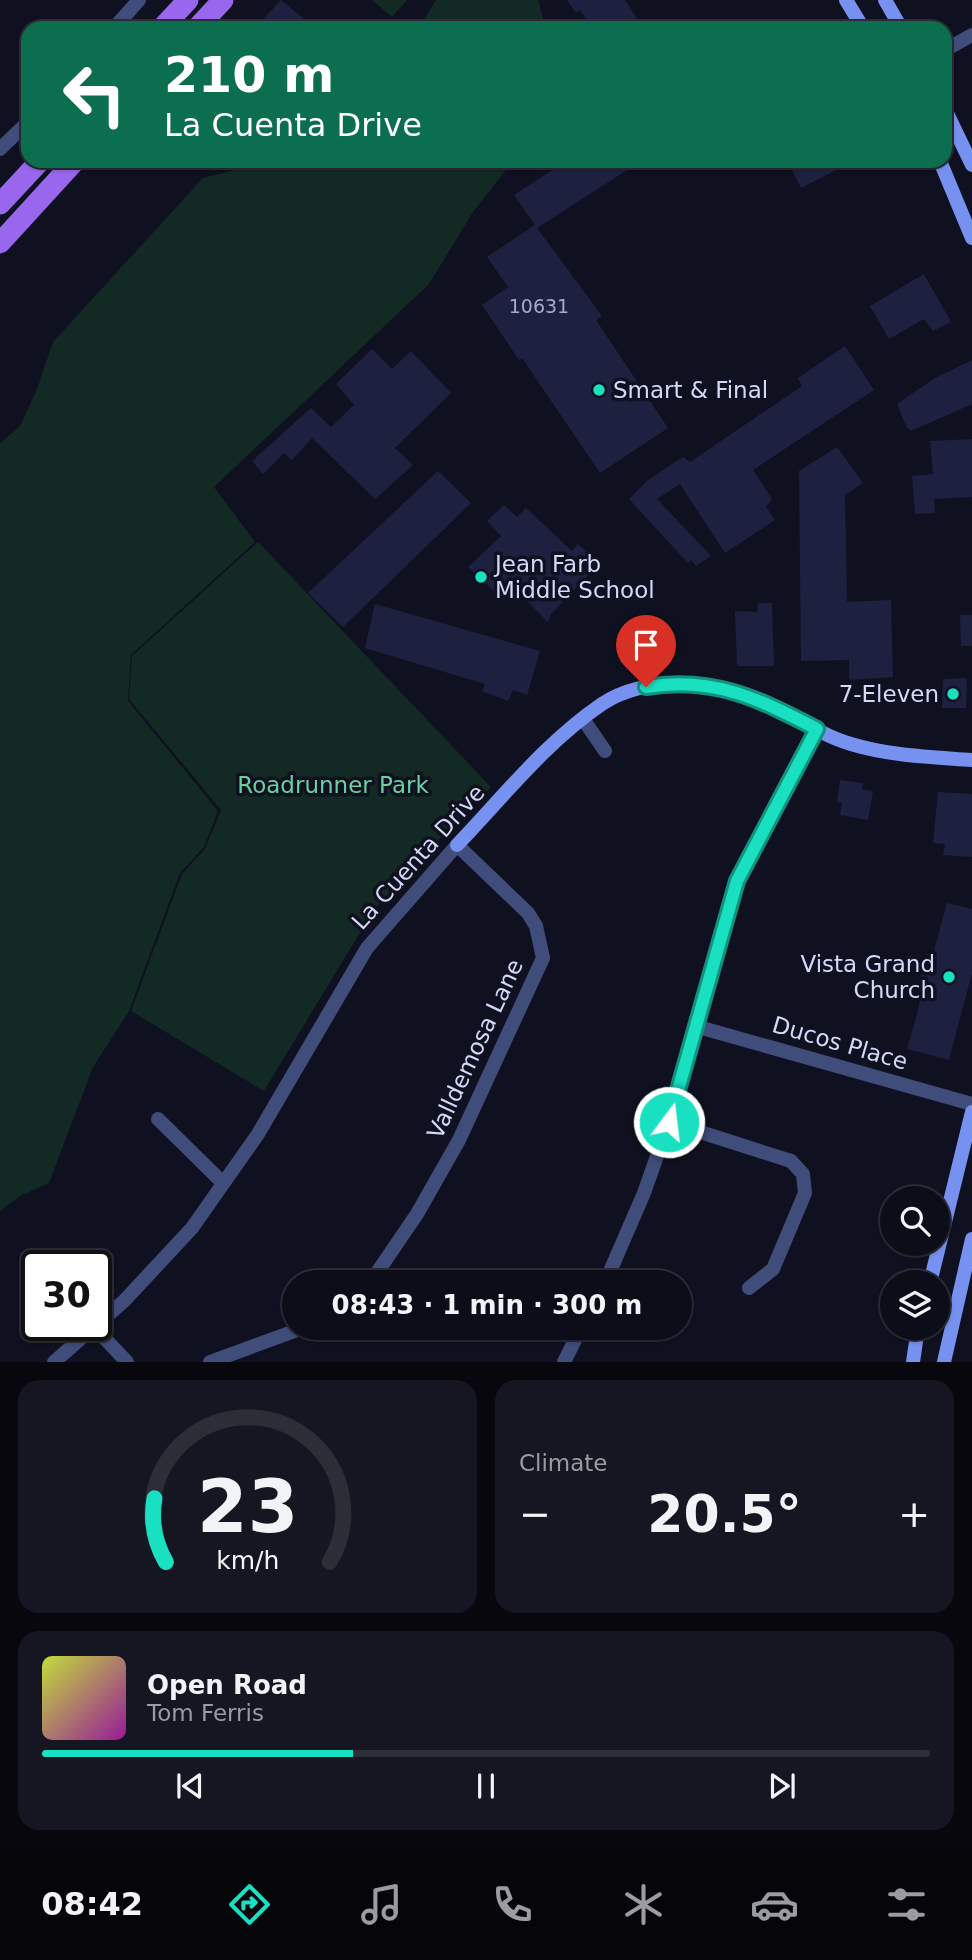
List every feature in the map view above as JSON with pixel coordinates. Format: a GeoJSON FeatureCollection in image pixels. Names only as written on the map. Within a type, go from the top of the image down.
{"type":"FeatureCollection","features":[{"type":"Feature","properties":{"kind":"main road"},"geometry":{"type":"LineString","coordinates":[[168,21],[188,0]]}},
{"type":"Feature","properties":{"kind":"main road"},"geometry":{"type":"LineString","coordinates":[[204,21],[223,0]]}},
{"type":"Feature","properties":{"kind":"main road"},"geometry":{"type":"LineString","coordinates":[[0,204],[33,168]]}},
{"type":"Feature","properties":{"kind":"main road"},"geometry":{"type":"LineString","coordinates":[[0,243],[69,168]]}},
{"type":"Feature","properties":{"kind":"street"},"geometry":{"type":"LineString","coordinates":[[120,21],[139,0]]}},
{"type":"Feature","properties":{"kind":"street"},"geometry":{"type":"LineString","coordinates":[[846,0],[859,21]]}},
{"type":"Feature","properties":{"kind":"street"},"geometry":{"type":"LineString","coordinates":[[885,0],[897,21]]}},
{"type":"Feature","properties":{"kind":"street"},"geometry":{"type":"LineString","coordinates":[[952,46],[972,35]]}},
{"type":"Feature","properties":{"kind":"street"},"geometry":{"type":"LineString","coordinates":[[952,124],[972,165]]}},
{"type":"Feature","properties":{"kind":"street"},"geometry":{"type":"LineString","coordinates":[[0,149],[21,129]]}},
{"type":"Feature","properties":{"kind":"street"},"geometry":{"type":"LineString","coordinates":[[943,168],[972,238]]}},
{"type":"Feature","properties":{"kind":"street","name":"La Cuenta Drive"},"geometry":{"type":"LineString","coordinates":[[112,1312],[192,1228],[258,1134],[367,948],[457,845],[560,737],[604,702],[646,687],[668,684],[722,687],[756,698],[849,744],[885,752],[972,761]]}},
{"type":"Feature","properties":{"kind":"street"},"geometry":{"type":"LineString","coordinates":[[583,719],[605,751]]}},
{"type":"Feature","properties":{"kind":"street"},"geometry":{"type":"LineString","coordinates":[[611,1270],[644,1193],[669,1122],[737,881],[817,729]]}},
{"type":"Feature","properties":{"kind":"street","name":"Valldemosa Lane"},"geometry":{"type":"LineString","coordinates":[[379,1270],[417,1214],[459,1140],[543,958],[536,926],[528,914],[457,845]]}},
{"type":"Feature","properties":{"kind":"street","name":"Ducos Place"},"geometry":{"type":"LineString","coordinates":[[695,1026],[972,1104]]}},
{"type":"Feature","properties":{"kind":"street"},"geometry":{"type":"LineString","coordinates":[[933,1270],[972,1112]]}},
{"type":"Feature","properties":{"kind":"street"},"geometry":{"type":"LineString","coordinates":[[158,1119],[223,1182]]}},
{"type":"Feature","properties":{"kind":"street"},"geometry":{"type":"LineString","coordinates":[[669,1122],[791,1161],[803,1174],[805,1193],[784,1250],[773,1269],[749,1288]]}},
{"type":"Feature","properties":{"kind":"street"},"geometry":{"type":"LineString","coordinates":[[944,1362],[972,1239]]}},
{"type":"Feature","properties":{"kind":"street"},"geometry":{"type":"LineString","coordinates":[[210,1362],[282,1336]]}},
{"type":"Feature","properties":{"kind":"street"},"geometry":{"type":"LineString","coordinates":[[564,1362],[575,1340]]}},
{"type":"Feature","properties":{"kind":"street"},"geometry":{"type":"LineString","coordinates":[[913,1362],[916,1340]]}},
{"type":"Feature","properties":{"kind":"street","name":"La Cuenta Drive"},"geometry":{"type":"LineString","coordinates":[[54,1362],[79,1341]]}},
{"type":"Feature","properties":{"kind":"street"},"geometry":{"type":"LineString","coordinates":[[107,1341],[127,1362]]}},
{"type":"Feature","properties":{"kind":"green space"},"geometry":{"type":"Polygon","coordinates":[[[372,0],[407,0],[392,17],[372,0]]]}},
{"type":"Feature","properties":{"kind":"green space"},"geometry":{"type":"Polygon","coordinates":[[[436,0],[538,0],[544,21],[423,21],[436,0]]]}},
{"type":"Feature","properties":{"kind":"green space"},"geometry":{"type":"Polygon","coordinates":[[[243,168],[508,168],[473,212],[429,284],[214,487],[255,542],[131,655],[128,701],[218,811],[204,847],[180,873],[129,1011],[93,1067],[49,1183],[20,1196],[0,1211],[0,443],[20,426],[37,389],[53,342],[203,178],[243,168]]]}},
{"type":"Feature","properties":{"kind":"green space","name":"Roadrunner Park"},"geometry":{"type":"Polygon","coordinates":[[[258,542],[491,787],[431,847],[373,911],[264,1091],[131,1011],[182,874],[205,849],[221,810],[129,699],[132,656],[258,542]]]}},
{"type":"Feature","properties":{"kind":"building"},"geometry":{"type":"Polygon","coordinates":[[[281,0],[307,21],[262,21],[281,0]]]}},
{"type":"Feature","properties":{"kind":"building"},"geometry":{"type":"Polygon","coordinates":[[[567,0],[625,0],[638,21],[587,21],[580,10],[576,13],[567,0]]]}},
{"type":"Feature","properties":{"kind":"building"},"geometry":{"type":"Polygon","coordinates":[[[555,168],[630,168],[537,228],[602,316],[596,320],[668,428],[600,473],[522,358],[519,360],[482,305],[508,287],[487,257],[535,225],[514,195],[555,168]]]}},
{"type":"Feature","properties":{"kind":"building"},"geometry":{"type":"Polygon","coordinates":[[[796,168],[840,168],[801,188],[792,170],[796,168]]]}},
{"type":"Feature","properties":{"kind":"building"},"geometry":{"type":"Polygon","coordinates":[[[924,274],[951,322],[933,331],[924,319],[889,339],[870,306],[924,274]]]}},
{"type":"Feature","properties":{"kind":"building"},"geometry":{"type":"Polygon","coordinates":[[[845,346],[874,390],[753,470],[772,499],[766,507],[775,520],[725,553],[680,484],[657,499],[711,556],[696,566],[691,560],[688,563],[629,499],[647,481],[666,468],[683,457],[690,462],[802,386],[798,378],[845,346]]]}},
{"type":"Feature","properties":{"kind":"building"},"geometry":{"type":"Polygon","coordinates":[[[372,349],[392,369],[411,351],[451,393],[395,448],[413,465],[375,499],[312,438],[292,460],[284,453],[263,474],[252,461],[311,408],[331,427],[354,405],[336,384],[372,349]]]}},
{"type":"Feature","properties":{"kind":"building"},"geometry":{"type":"Polygon","coordinates":[[[972,360],[972,404],[911,431],[907,428],[897,404],[935,378],[972,360]]]}},
{"type":"Feature","properties":{"kind":"building"},"geometry":{"type":"Polygon","coordinates":[[[972,439],[972,497],[934,499],[935,513],[915,514],[912,476],[933,474],[930,441],[972,439]]]}},
{"type":"Feature","properties":{"kind":"building"},"geometry":{"type":"Polygon","coordinates":[[[837,447],[863,483],[845,495],[847,602],[891,600],[893,677],[849,680],[849,660],[801,661],[799,471],[837,447]]]}},
{"type":"Feature","properties":{"kind":"building"},"geometry":{"type":"Polygon","coordinates":[[[438,471],[471,503],[343,627],[308,593],[438,471]]]}},
{"type":"Feature","properties":{"kind":"building"},"geometry":{"type":"Polygon","coordinates":[[[504,505],[517,517],[526,508],[572,551],[578,544],[599,564],[551,614],[548,622],[517,591],[511,597],[503,587],[496,593],[468,567],[501,536],[487,521],[504,505]]]}},
{"type":"Feature","properties":{"kind":"building"},"geometry":{"type":"Polygon","coordinates":[[[758,603],[772,603],[774,666],[737,666],[735,611],[757,612],[758,603]]]}},
{"type":"Feature","properties":{"kind":"building"},"geometry":{"type":"Polygon","coordinates":[[[375,604],[540,651],[527,695],[513,690],[508,701],[482,691],[485,684],[365,648],[375,604]]]}},
{"type":"Feature","properties":{"kind":"building"},"geometry":{"type":"Polygon","coordinates":[[[960,615],[972,615],[972,646],[961,646],[960,615]]]}},
{"type":"Feature","properties":{"kind":"building"},"geometry":{"type":"Polygon","coordinates":[[[967,678],[966,708],[942,708],[943,679],[967,678]]]}},
{"type":"Feature","properties":{"kind":"building"},"geometry":{"type":"Polygon","coordinates":[[[840,780],[863,783],[862,789],[873,791],[868,820],[840,815],[842,803],[837,802],[840,780]]]}},
{"type":"Feature","properties":{"kind":"building"},"geometry":{"type":"Polygon","coordinates":[[[938,792],[972,794],[972,857],[943,855],[945,844],[933,843],[938,792]]]}},
{"type":"Feature","properties":{"kind":"building"},"geometry":{"type":"Polygon","coordinates":[[[947,903],[972,909],[972,973],[949,1060],[907,1049],[919,1007],[922,985],[919,983],[927,953],[933,954],[947,903]]]}},
{"type":"Feature","properties":{"kind":"place","name":"Smart & Final"},"geometry":{"type":"Point","coordinates":[599,390]}},
{"type":"Feature","properties":{"kind":"place","name":"Jean Farb Middle School"},"geometry":{"type":"Point","coordinates":[481,577]}},
{"type":"Feature","properties":{"kind":"place","name":"7-Eleven"},"geometry":{"type":"Point","coordinates":[953,694]}},
{"type":"Feature","properties":{"kind":"place","name":"Vista Grand Church"},"geometry":{"type":"Point","coordinates":[949,977]}},
{"type":"Feature","properties":{"kind":"route"},"geometry":{"type":"LineString","coordinates":[[646,687],[668,684],[722,687],[756,698],[817,729],[737,881],[669,1122]]}}]}
